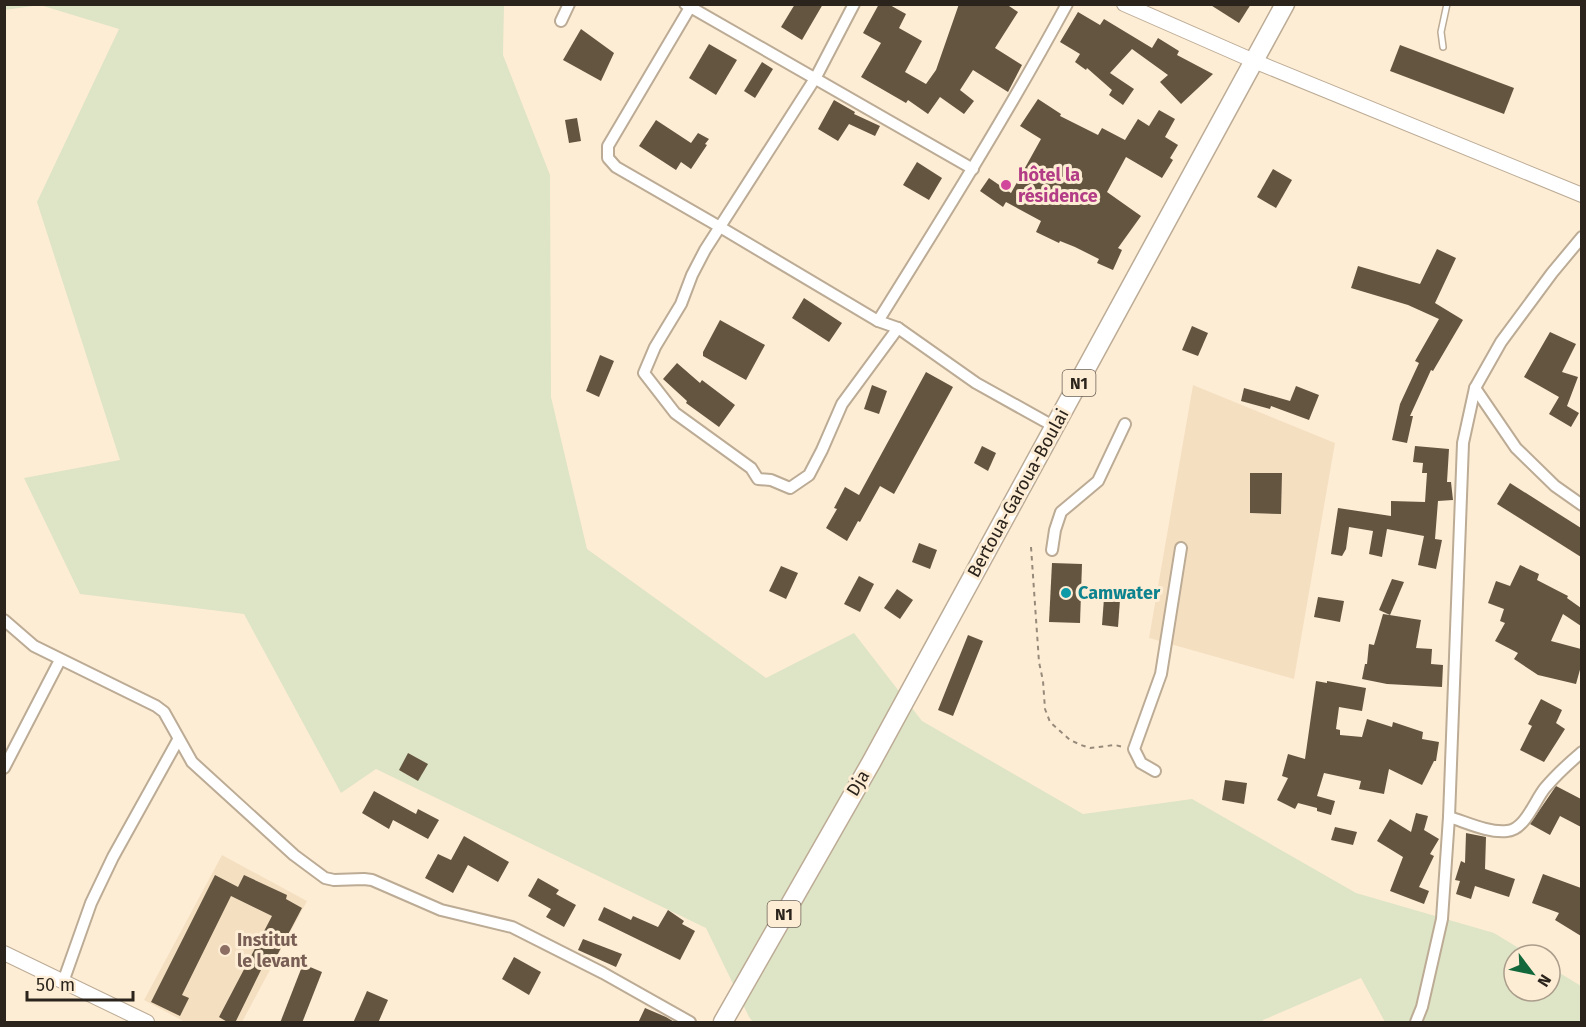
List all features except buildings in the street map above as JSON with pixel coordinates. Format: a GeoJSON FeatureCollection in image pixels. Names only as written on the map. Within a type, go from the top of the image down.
{"type":"FeatureCollection","features":[{"type":"Feature","properties":{"kind":"highway","name":"Bertoua-Garoua-Boulai"},"geometry":{"type":"LineString","coordinates":[[872,761],[1285,4]]}},
{"type":"Feature","properties":{"kind":"highway","name":"Dja"},"geometry":{"type":"LineString","coordinates":[[723,1023],[872,761]]}},
{"type":"Feature","properties":{"kind":"street"},"geometry":{"type":"LineString","coordinates":[[561,21],[569,4]]}},
{"type":"Feature","properties":{"kind":"street"},"geometry":{"type":"LineString","coordinates":[[854,4],[816,77],[720,226],[692,275],[681,304],[655,347],[644,373],[675,413],[751,468],[758,479],[771,480],[790,488],[809,475],[842,404],[898,328]]}},
{"type":"Feature","properties":{"kind":"street"},"geometry":{"type":"LineString","coordinates":[[878,321],[973,168],[1067,4]]}},
{"type":"Feature","properties":{"kind":"street"},"geometry":{"type":"LineString","coordinates":[[1124,4],[1254,61],[1581,195]]}},
{"type":"Feature","properties":{"kind":"street"},"geometry":{"type":"LineString","coordinates":[[973,168],[689,6],[608,146],[608,158],[616,167],[720,226],[878,321],[898,328],[976,383],[1055,427]]}},
{"type":"Feature","properties":{"kind":"street"},"geometry":{"type":"LineString","coordinates":[[1416,1023],[1442,919],[1449,817],[1463,443],[1474,388],[1501,342],[1581,237]]}},
{"type":"Feature","properties":{"kind":"street"},"geometry":{"type":"LineString","coordinates":[[1474,388],[1516,448],[1555,486],[1581,505]]}},
{"type":"Feature","properties":{"kind":"street"},"geometry":{"type":"LineString","coordinates":[[1052,550],[1054,530],[1061,512],[1098,481],[1125,424]]}},
{"type":"Feature","properties":{"kind":"street"},"geometry":{"type":"LineString","coordinates":[[1155,771],[1141,763],[1134,749],[1161,674],[1181,548]]}},
{"type":"Feature","properties":{"kind":"street"},"geometry":{"type":"LineString","coordinates":[[4,620],[34,646],[164,712],[192,762],[294,855],[325,878],[372,880],[441,910],[512,927],[603,973],[690,1023]]}},
{"type":"Feature","properties":{"kind":"street"},"geometry":{"type":"LineString","coordinates":[[4,768],[60,660]]}},
{"type":"Feature","properties":{"kind":"street"},"geometry":{"type":"LineString","coordinates":[[63,982],[91,903],[113,856],[178,740]]}},
{"type":"Feature","properties":{"kind":"street"},"geometry":{"type":"LineString","coordinates":[[1449,817],[1492,830],[1514,830],[1544,789],[1581,752]]}},
{"type":"Feature","properties":{"kind":"street"},"geometry":{"type":"LineString","coordinates":[[4,953],[147,1023]]}},
{"type":"Feature","properties":{"kind":"lane"},"geometry":{"type":"LineString","coordinates":[[1443,47],[1441,32],[1447,4]]}},
{"type":"Feature","properties":{"kind":"path"},"geometry":{"type":"LineString","coordinates":[[1031,548],[1039,662],[1045,709],[1050,722],[1065,736],[1081,746],[1090,748],[1115,745],[1134,749]]}},
{"type":"Feature","properties":{"kind":"shaded area"},"geometry":{"type":"Polygon","coordinates":[[[1193,385],[1335,443],[1294,679],[1149,638],[1193,385]]]}},
{"type":"Feature","properties":{"kind":"shaded area","name":"Institut le levant"},"geometry":{"type":"Polygon","coordinates":[[[222,855],[307,901],[242,1022],[185,1022],[144,1000],[222,855]]]}},
{"type":"Feature","properties":{"kind":"green space"},"geometry":{"type":"Polygon","coordinates":[[[4,5],[40,5],[5,10],[4,5]]]}},
{"type":"Feature","properties":{"kind":"green space"},"geometry":{"type":"Polygon","coordinates":[[[40,5],[504,5],[503,55],[550,175],[551,397],[587,549],[766,678],[854,633],[922,721],[1083,814],[1192,799],[1356,893],[1494,933],[1510,943],[1502,943],[1502,1003],[1562,1003],[1562,974],[1581,986],[1581,1022],[1385,1022],[1361,978],[1262,1022],[753,1022],[706,928],[376,769],[341,793],[244,614],[80,594],[24,478],[120,460],[37,202],[119,29],[40,5]]]}},
{"type":"Feature","properties":{"kind":"place","name":"hôtel la résidence"},"geometry":{"type":"Point","coordinates":[1006,185]}},
{"type":"Feature","properties":{"kind":"place","name":"Camwater"},"geometry":{"type":"Point","coordinates":[1066,593]}},
{"type":"Feature","properties":{"kind":"place","name":"Institut le levant"},"geometry":{"type":"Point","coordinates":[225,950]}}]}
